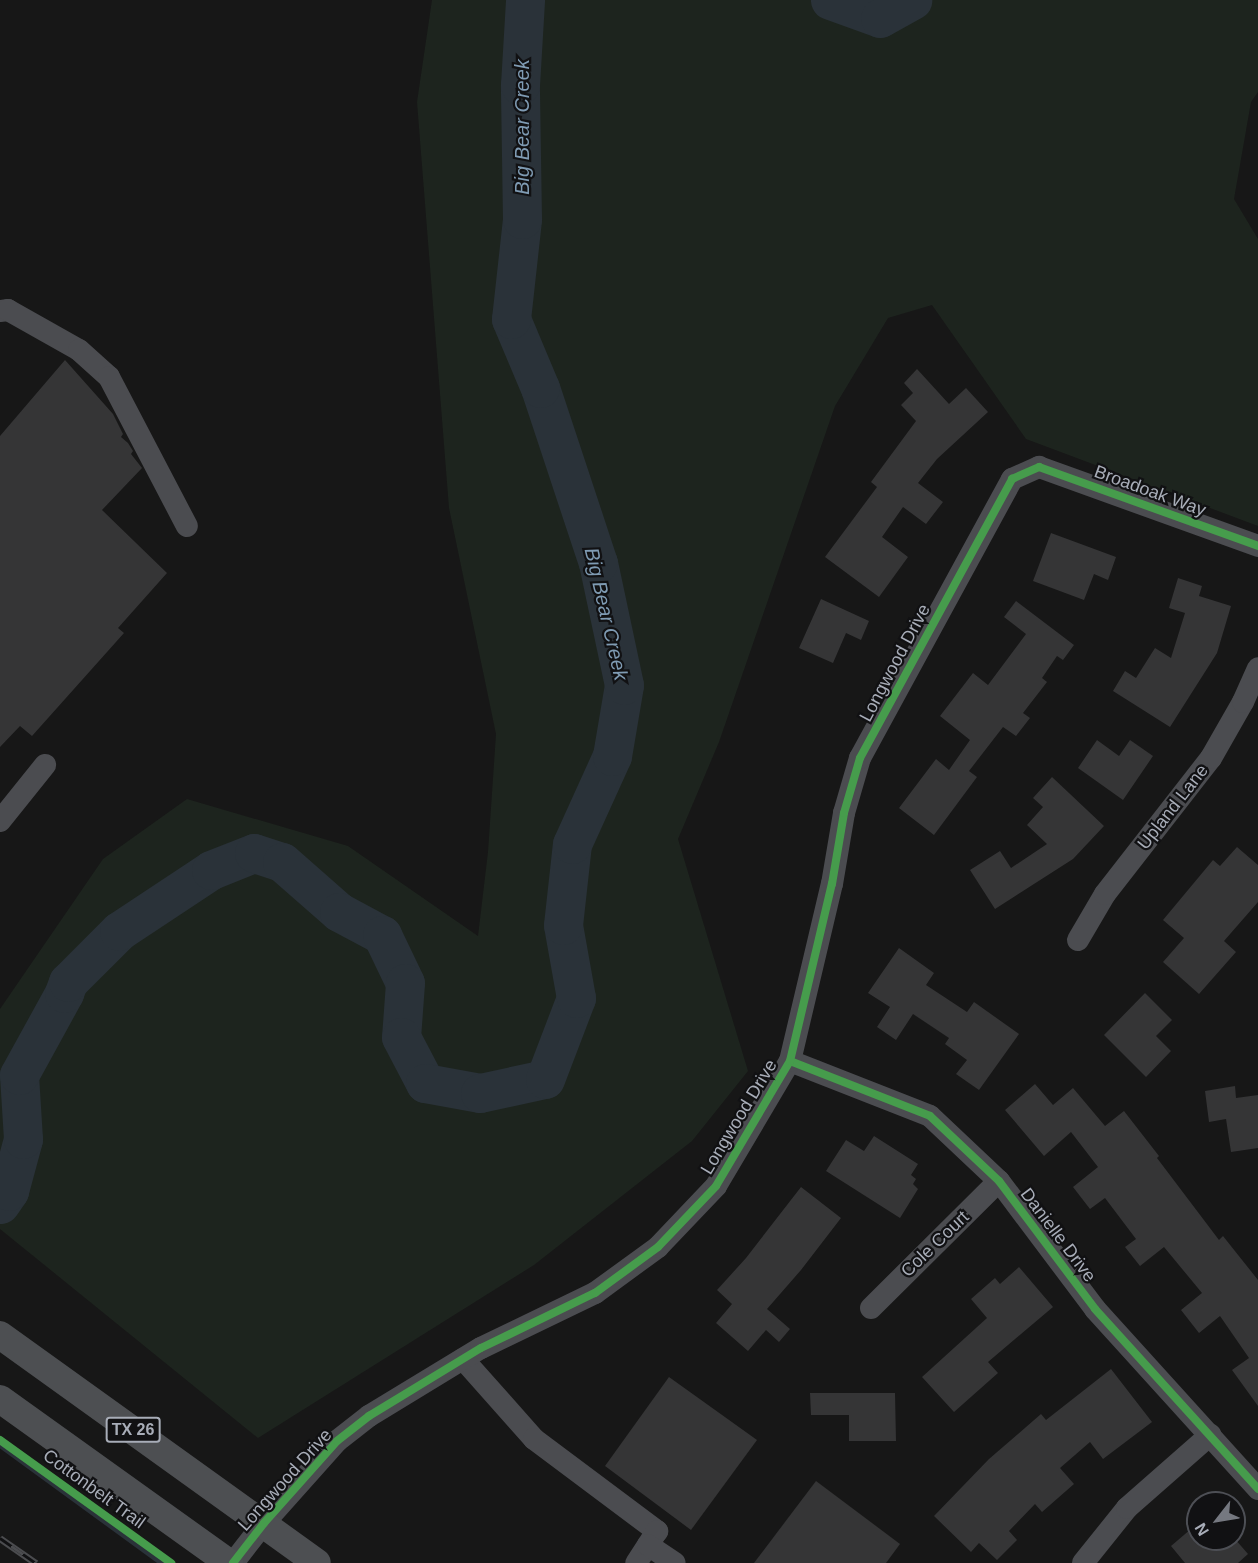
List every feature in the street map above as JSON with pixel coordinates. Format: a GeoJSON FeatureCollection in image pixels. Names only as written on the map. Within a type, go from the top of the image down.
{"type":"FeatureCollection","features":[{"type":"Feature","properties":{"kind":"main road","name":"TX 26"},"geometry":{"type":"LineString","coordinates":[[1,1335],[317,1563]]}},
{"type":"Feature","properties":{"kind":"main road","name":"TX 26"},"geometry":{"type":"LineString","coordinates":[[0,1399],[229,1563]]}},
{"type":"Feature","properties":{"kind":"street"},"geometry":{"type":"LineString","coordinates":[[0,311],[8,310],[79,350],[109,377],[187,526]]}},
{"type":"Feature","properties":{"kind":"street","name":"Broadoak Way"},"geometry":{"type":"LineString","coordinates":[[1032,468],[1039,467],[1258,546]]}},
{"type":"Feature","properties":{"kind":"street","name":"Longwood Drive"},"geometry":{"type":"LineString","coordinates":[[233,1563],[264,1523],[338,1441],[369,1416],[463,1359],[595,1293],[658,1247],[716,1186],[790,1061],[832,884],[844,813],[860,758],[1012,479],[1032,468]]}},
{"type":"Feature","properties":{"kind":"street","name":"Upland Lane"},"geometry":{"type":"LineString","coordinates":[[1078,940],[1105,894],[1211,758],[1243,702],[1258,668]]}},
{"type":"Feature","properties":{"kind":"street"},"geometry":{"type":"LineString","coordinates":[[0,821],[45,765]]}},
{"type":"Feature","properties":{"kind":"street","name":"Danielle Drive"},"geometry":{"type":"LineString","coordinates":[[790,1061],[930,1116],[999,1181],[1095,1309],[1258,1489]]}},
{"type":"Feature","properties":{"kind":"street","name":"Cole Court"},"geometry":{"type":"LineString","coordinates":[[871,1308],[999,1181]]}},
{"type":"Feature","properties":{"kind":"street"},"geometry":{"type":"LineString","coordinates":[[463,1359],[534,1439],[657,1531],[642,1554],[675,1563]]}},
{"type":"Feature","properties":{"kind":"street"},"geometry":{"type":"LineString","coordinates":[[1083,1563],[1127,1508],[1210,1435]]}},
{"type":"Feature","properties":{"kind":"shaded area"},"geometry":{"type":"Polygon","coordinates":[[[432,0],[1258,0],[1258,92],[1251,102],[1234,199],[1258,239],[1258,526],[1026,439],[932,305],[888,318],[835,406],[719,742],[678,839],[748,1071],[692,1141],[534,1265],[258,1438],[0,1229],[0,1009],[103,859],[187,799],[348,846],[478,936],[488,852],[496,734],[449,508],[417,102],[432,0]]]}},
{"type":"Feature","properties":{"kind":"building"},"geometry":{"type":"Polygon","coordinates":[[[65,360],[113,414],[123,434],[121,437],[128,443],[133,451],[131,454],[142,468],[102,510],[167,573],[118,628],[124,633],[32,736],[20,726],[0,747],[0,436],[65,360]]]}},
{"type":"Feature","properties":{"kind":"building"},"geometry":{"type":"Polygon","coordinates":[[[917,369],[949,404],[966,388],[988,412],[937,459],[918,483],[943,502],[926,524],[903,507],[882,537],[908,557],[879,597],[825,557],[877,487],[871,482],[916,421],[901,405],[913,393],[904,383],[917,369]]]}},
{"type":"Feature","properties":{"kind":"building"},"geometry":{"type":"Polygon","coordinates":[[[1051,533],[1116,557],[1108,580],[1094,574],[1084,600],[1033,581],[1051,533]]]}},
{"type":"Feature","properties":{"kind":"building"},"geometry":{"type":"Polygon","coordinates":[[[1178,578],[1202,586],[1199,596],[1231,606],[1217,653],[1170,727],[1113,691],[1125,671],[1136,678],[1155,648],[1171,658],[1185,613],[1169,608],[1178,578]]]}},
{"type":"Feature","properties":{"kind":"building"},"geometry":{"type":"Polygon","coordinates":[[[821,599],[869,621],[861,640],[846,633],[833,663],[799,648],[821,599]]]}},
{"type":"Feature","properties":{"kind":"building"},"geometry":{"type":"Polygon","coordinates":[[[1016,601],[1074,645],[1063,660],[1057,656],[1042,678],[1047,682],[1023,713],[1030,718],[1016,736],[1003,727],[969,771],[977,777],[934,835],[899,808],[936,759],[949,770],[970,740],[940,716],[973,673],[988,685],[1026,634],[1004,617],[1016,601]]]}},
{"type":"Feature","properties":{"kind":"building"},"geometry":{"type":"Polygon","coordinates":[[[1097,740],[1119,756],[1130,740],[1153,756],[1123,800],[1078,768],[1097,740]]]}},
{"type":"Feature","properties":{"kind":"building"},"geometry":{"type":"Polygon","coordinates":[[[1052,777],[1104,826],[1073,859],[995,909],[970,870],[1000,851],[1011,868],[1047,844],[1027,825],[1043,807],[1033,798],[1052,777]]]}},
{"type":"Feature","properties":{"kind":"building"},"geometry":{"type":"Polygon","coordinates":[[[1237,847],[1258,865],[1258,902],[1224,941],[1236,952],[1199,994],[1163,962],[1184,938],[1163,920],[1213,860],[1220,866],[1237,847]]]}},
{"type":"Feature","properties":{"kind":"building"},"geometry":{"type":"Polygon","coordinates":[[[899,948],[934,973],[926,985],[967,1012],[974,1002],[1019,1034],[979,1090],[956,1074],[967,1060],[945,1044],[949,1038],[913,1014],[896,1040],[877,1027],[890,1007],[868,993],[899,948]]]}},
{"type":"Feature","properties":{"kind":"building"},"geometry":{"type":"Polygon","coordinates":[[[1145,993],[1172,1020],[1156,1036],[1171,1051],[1146,1077],[1104,1035],[1145,993]]]}},
{"type":"Feature","properties":{"kind":"building"},"geometry":{"type":"Polygon","coordinates":[[[1035,1084],[1053,1105],[1073,1088],[1105,1126],[1124,1111],[1219,1240],[1223,1236],[1258,1280],[1258,1406],[1232,1370],[1249,1358],[1220,1316],[1199,1333],[1181,1310],[1202,1293],[1164,1247],[1140,1266],[1125,1247],[1136,1239],[1105,1198],[1090,1209],[1073,1187],[1098,1167],[1071,1132],[1044,1156],[1005,1110],[1035,1084]]]}},
{"type":"Feature","properties":{"kind":"building"},"geometry":{"type":"Polygon","coordinates":[[[1235,1086],[1236,1098],[1258,1095],[1258,1148],[1231,1152],[1226,1119],[1209,1122],[1205,1091],[1235,1086]]]}},
{"type":"Feature","properties":{"kind":"building"},"geometry":{"type":"Polygon","coordinates":[[[874,1136],[918,1164],[911,1175],[916,1179],[913,1184],[918,1189],[900,1218],[826,1171],[846,1140],[864,1151],[874,1136]]]}},
{"type":"Feature","properties":{"kind":"building"},"geometry":{"type":"Polygon","coordinates":[[[801,1187],[841,1218],[767,1309],[790,1329],[779,1342],[766,1330],[748,1351],[716,1323],[732,1304],[717,1290],[746,1258],[801,1187]]]}},
{"type":"Feature","properties":{"kind":"building"},"geometry":{"type":"Polygon","coordinates":[[[1019,1267],[1053,1307],[988,1362],[998,1373],[954,1412],[922,1377],[987,1318],[971,1299],[995,1278],[1000,1284],[1019,1267]]]}},
{"type":"Feature","properties":{"kind":"building"},"geometry":{"type":"Polygon","coordinates":[[[1111,1369],[1152,1422],[1103,1459],[1090,1442],[1060,1468],[1074,1484],[1042,1512],[1035,1504],[1009,1531],[1017,1540],[997,1560],[979,1543],[971,1552],[934,1516],[989,1459],[1041,1414],[1046,1420],[1111,1369]]]}},
{"type":"Feature","properties":{"kind":"building"},"geometry":{"type":"Polygon","coordinates":[[[669,1377],[757,1440],[691,1530],[605,1466],[669,1377]]]}},
{"type":"Feature","properties":{"kind":"building"},"geometry":{"type":"Polygon","coordinates":[[[810,1393],[895,1393],[896,1441],[849,1441],[849,1415],[811,1415],[810,1393]]]}},
{"type":"Feature","properties":{"kind":"building"},"geometry":{"type":"Polygon","coordinates":[[[816,1481],[900,1544],[886,1563],[754,1563],[816,1481]]]}},
{"type":"Feature","properties":{"kind":"building"},"geometry":{"type":"Polygon","coordinates":[[[1186,1533],[1186,1551],[1245,1551],[1248,1554],[1238,1563],[1185,1563],[1171,1546],[1186,1533]]]}},
{"type":"Feature","properties":{"kind":"waterway","name":"Big Bear Creek"},"geometry":{"type":"LineString","coordinates":[[0,1204],[9,1191],[23,1139],[19,1075],[68,982],[119,931],[211,870],[254,853],[282,862],[339,912],[382,935],[405,983],[401,1037],[425,1083],[480,1093],[545,1079],[576,998],[563,925],[572,844],[612,756],[624,685],[598,563],[540,388],[511,319],[522,219],[520,85],[525,0]]}},
{"type":"Feature","properties":{"kind":"waterway","name":"Big Bear Creek"},"geometry":{"type":"LineString","coordinates":[[830,0],[880,18],[912,0]]}},
{"type":"Feature","properties":{"kind":"waterway"},"geometry":{"type":"LineString","coordinates":[[0,1444],[163,1563]]}},
{"type":"Feature","properties":{"kind":"railway"},"geometry":{"type":"LineString","coordinates":[[0,1538],[36,1563]]}},
{"type":"Feature","properties":{"kind":"cycle path"},"geometry":{"type":"LineString","coordinates":[[233,1563],[264,1523],[337,1441],[369,1416],[481,1348],[595,1293],[658,1247],[716,1186],[790,1061],[832,884],[844,813],[860,758],[1012,479],[1039,467],[1258,546]]}},
{"type":"Feature","properties":{"kind":"cycle path"},"geometry":{"type":"LineString","coordinates":[[790,1061],[930,1116],[999,1181],[1095,1309],[1258,1489]]}},
{"type":"Feature","properties":{"kind":"cycle path","name":"Cottonbelt Trail"},"geometry":{"type":"LineString","coordinates":[[0,1440],[171,1563]]}}]}
